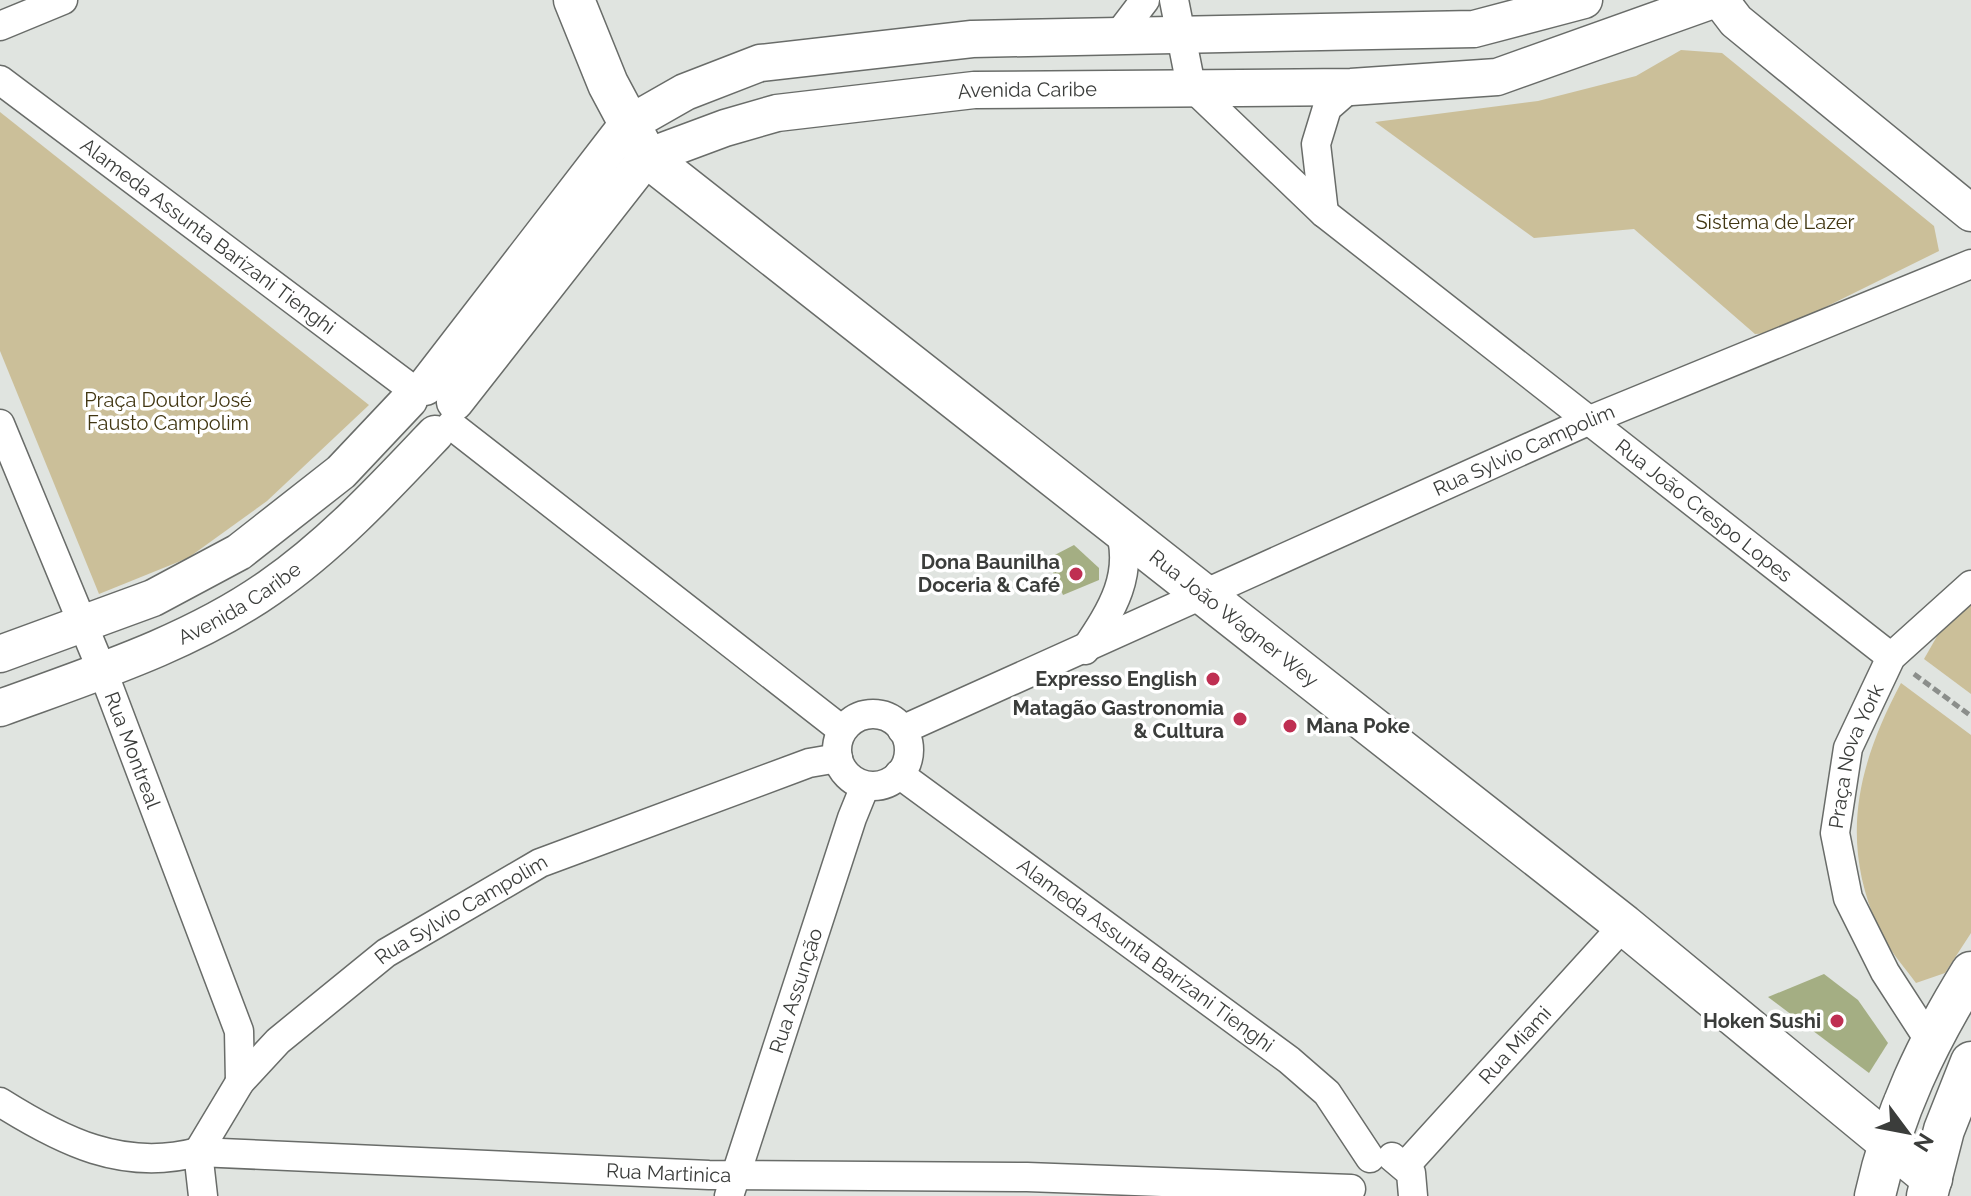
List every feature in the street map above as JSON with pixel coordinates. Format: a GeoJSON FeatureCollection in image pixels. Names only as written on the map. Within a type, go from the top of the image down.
{"type":"FeatureCollection","features":[{"type":"Feature","properties":{"kind":"main road","name":"Rua João Wagner Wey"},"geometry":{"type":"LineString","coordinates":[[574,0],[637,141],[1624,925],[1888,1141],[1937,1190]]}},
{"type":"Feature","properties":{"kind":"main road"},"geometry":{"type":"LineString","coordinates":[[1875,1196],[1888,1141],[1929,1040],[1971,972]]}},
{"type":"Feature","properties":{"kind":"main road"},"geometry":{"type":"LineString","coordinates":[[1937,1190],[1944,1130],[1970,1066]]}},
{"type":"Feature","properties":{"kind":"street"},"geometry":{"type":"LineString","coordinates":[[0,26],[63,0]]}},
{"type":"Feature","properties":{"kind":"street"},"geometry":{"type":"LineString","coordinates":[[1119,34],[1145,0]]}},
{"type":"Feature","properties":{"kind":"street","name":"Avenida Caribe"},"geometry":{"type":"LineString","coordinates":[[0,708],[174,640],[268,589],[353,521],[432,407],[637,141],[685,92],[760,63],[972,39],[1119,34],[1178,17],[1474,29],[1584,0]]}},
{"type":"Feature","properties":{"kind":"street","name":"Avenida Caribe"},"geometry":{"type":"LineString","coordinates":[[637,141],[777,113],[974,90],[1351,87],[1497,77],[1713,0]]}},
{"type":"Feature","properties":{"kind":"street"},"geometry":{"type":"LineString","coordinates":[[1720,0],[1736,21],[1971,213]]}},
{"type":"Feature","properties":{"kind":"street"},"geometry":{"type":"LineString","coordinates":[[1178,17],[1191,86]]}},
{"type":"Feature","properties":{"kind":"street","name":"Alameda Assunta Barizani Tienghi"},"geometry":{"type":"LineString","coordinates":[[0,80],[432,407],[840,744]]}},
{"type":"Feature","properties":{"kind":"street","name":"Rua João Crespo Lopes"},"geometry":{"type":"LineString","coordinates":[[1191,86],[1324,213],[1891,657]]}},
{"type":"Feature","properties":{"kind":"street"},"geometry":{"type":"LineString","coordinates":[[1324,213],[1316,144],[1327,108],[1351,87]]}},
{"type":"Feature","properties":{"kind":"street","name":"Rua Sylvio Campolim"},"geometry":{"type":"LineString","coordinates":[[902,730],[1590,420],[1971,264]]}},
{"type":"Feature","properties":{"kind":"street","name":"Avenida Caribe"},"geometry":{"type":"LineString","coordinates":[[0,654],[153,598],[239,552],[341,472],[432,407]]}},
{"type":"Feature","properties":{"kind":"street","name":"Rua Montreal"},"geometry":{"type":"LineString","coordinates":[[0,424],[102,670],[239,1031],[240,1082]]}},
{"type":"Feature","properties":{"kind":"street"},"geometry":{"type":"LineString","coordinates":[[1084,650],[1108,616],[1119,587],[1127,548],[1118,524]]}},
{"type":"Feature","properties":{"kind":"street","name":"Praça Nova York"},"geometry":{"type":"LineString","coordinates":[[1929,1040],[1885,972],[1848,898],[1835,833],[1848,748],[1891,657],[1971,585]]}},
{"type":"Feature","properties":{"kind":"street"},"geometry":{"type":"LineString","coordinates":[[883,715],[902,730],[908,752],[899,774],[889,782],[865,786],[846,775],[840,744],[859,717],[883,715]]}},
{"type":"Feature","properties":{"kind":"street","name":"Rua Sylvio Campolim"},"geometry":{"type":"LineString","coordinates":[[198,1152],[240,1082],[278,1041],[386,953],[540,863],[809,763],[840,744]]}},
{"type":"Feature","properties":{"kind":"street","name":"Alameda Assunta Barizani Tienghi"},"geometry":{"type":"LineString","coordinates":[[899,774],[1289,1060],[1327,1093],[1370,1158]]}},
{"type":"Feature","properties":{"kind":"street","name":"Rua Assunção"},"geometry":{"type":"LineString","coordinates":[[733,1185],[865,786]]}},
{"type":"Feature","properties":{"kind":"street","name":"Rua Miami"},"geometry":{"type":"LineString","coordinates":[[1406,1165],[1624,925]]}},
{"type":"Feature","properties":{"kind":"street","name":"Rua Martinica"},"geometry":{"type":"LineString","coordinates":[[0,1102],[55,1136],[112,1156],[179,1158],[198,1152],[733,1185],[1027,1177],[1351,1192]]}},
{"type":"Feature","properties":{"kind":"street"},"geometry":{"type":"LineString","coordinates":[[198,1152],[203,1196]]}},
{"type":"Feature","properties":{"kind":"street"},"geometry":{"type":"LineString","coordinates":[[1351,1192],[1355,1170],[1370,1158],[1389,1156],[1406,1165],[1414,1183],[1413,1196]]}},
{"type":"Feature","properties":{"kind":"path"},"geometry":{"type":"LineString","coordinates":[[1891,657],[1971,716]]}},
{"type":"Feature","properties":{"kind":"green space","name":"Sistema de Lazer"},"geometry":{"type":"Polygon","coordinates":[[[1681,50],[1722,53],[1934,226],[1939,251],[1773,333],[1755,334],[1634,229],[1534,238],[1375,122],[1538,101],[1636,76],[1681,50]]]}},
{"type":"Feature","properties":{"kind":"green space","name":"Praça Doutor José Fausto Campolim"},"geometry":{"type":"Polygon","coordinates":[[[0,112],[369,405],[267,501],[188,558],[99,594],[0,351],[0,112]]]}},
{"type":"Feature","properties":{"kind":"green space"},"geometry":{"type":"Polygon","coordinates":[[[1971,603],[1971,694],[1924,659],[1940,631],[1971,603]]]}},
{"type":"Feature","properties":{"kind":"green space"},"geometry":{"type":"Polygon","coordinates":[[[1901,683],[1971,735],[1971,933],[1945,973],[1916,983],[1890,949],[1878,927],[1866,895],[1859,863],[1857,832],[1865,773],[1886,713],[1901,683]]]}},
{"type":"Feature","properties":{"kind":"building","name":"Dona Baunilha Doceria & Café"},"geometry":{"type":"Polygon","coordinates":[[[1074,545],[1099,568],[1099,580],[1063,595],[1047,559],[1074,545]]]}},
{"type":"Feature","properties":{"kind":"building","name":"Hoken Sushi"},"geometry":{"type":"Polygon","coordinates":[[[1824,974],[1858,1000],[1888,1043],[1869,1073],[1768,997],[1824,974]]]}},
{"type":"Feature","properties":{"kind":"place","name":"Dona Baunilha Doceria & Café"},"geometry":{"type":"Point","coordinates":[1076,574]}},
{"type":"Feature","properties":{"kind":"place","name":"Expresso English"},"geometry":{"type":"Point","coordinates":[1213,679]}},
{"type":"Feature","properties":{"kind":"place","name":"Matagão Gastronomia & Cultura"},"geometry":{"type":"Point","coordinates":[1240,719]}},
{"type":"Feature","properties":{"kind":"place","name":"Mana Poke"},"geometry":{"type":"Point","coordinates":[1290,726]}},
{"type":"Feature","properties":{"kind":"place","name":"Hoken Sushi"},"geometry":{"type":"Point","coordinates":[1837,1021]}}]}
